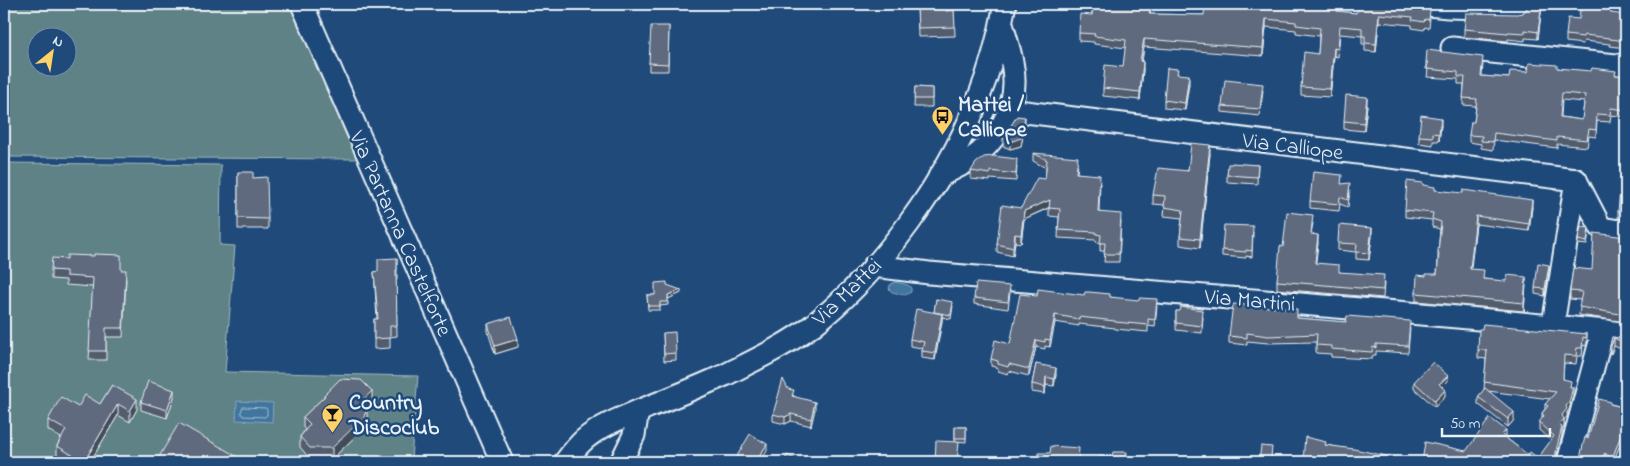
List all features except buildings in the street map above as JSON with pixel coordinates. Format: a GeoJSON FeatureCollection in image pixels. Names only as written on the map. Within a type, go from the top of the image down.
{"type":"FeatureCollection","features":[{"type":"Feature","properties":{"kind":"street","name":"Via Partanna Castelforte"},"geometry":{"type":"LineString","coordinates":[[302,4],[502,462]]}},
{"type":"Feature","properties":{"kind":"street"},"geometry":{"type":"LineString","coordinates":[[1418,4],[1517,9],[1517,4]]}},
{"type":"Feature","properties":{"kind":"street"},"geometry":{"type":"LineString","coordinates":[[939,177],[970,160],[984,148],[993,138],[1009,110],[1013,97],[1014,81],[1003,13]]}},
{"type":"Feature","properties":{"kind":"street","name":"Via Mattei"},"geometry":{"type":"LineString","coordinates":[[565,462],[585,440],[612,422],[724,375],[794,338],[828,313],[874,266],[907,225],[939,177],[962,136],[992,61],[1003,13]]}},
{"type":"Feature","properties":{"kind":"street"},"geometry":{"type":"LineString","coordinates":[[1452,48],[1626,66]]}},
{"type":"Feature","properties":{"kind":"street","name":"Via Calliope"},"geometry":{"type":"LineString","coordinates":[[1009,110],[1576,180]]}},
{"type":"Feature","properties":{"kind":"street"},"geometry":{"type":"LineString","coordinates":[[1576,180],[1601,228],[1626,232]]}},
{"type":"Feature","properties":{"kind":"street"},"geometry":{"type":"LineString","coordinates":[[1553,326],[1576,180]]}},
{"type":"Feature","properties":{"kind":"street","name":"Via Martini"},"geometry":{"type":"LineString","coordinates":[[874,266],[929,273],[1616,332]]}},
{"type":"Feature","properties":{"kind":"street"},"geometry":{"type":"LineString","coordinates":[[1568,462],[1602,334],[1616,332]]}},
{"type":"Feature","properties":{"kind":"street"},"geometry":{"type":"LineString","coordinates":[[621,462],[634,435],[638,411]]}},
{"type":"Feature","properties":{"kind":"green space"},"geometry":{"type":"Polygon","coordinates":[[[4,4],[292,4],[360,159],[4,157],[4,4]]]}},
{"type":"Feature","properties":{"kind":"green space"},"geometry":{"type":"Polygon","coordinates":[[[4,163],[221,165],[220,245],[235,246],[225,372],[418,376],[411,459],[419,462],[4,462],[4,163]]]}},
{"type":"Feature","properties":{"kind":"water"},"geometry":{"type":"Polygon","coordinates":[[[895,282],[908,285],[911,288],[911,292],[905,295],[892,292],[889,289],[890,285],[895,282]]]}},
{"type":"Feature","properties":{"kind":"water"},"geometry":{"type":"Polygon","coordinates":[[[237,401],[273,403],[272,422],[236,420],[237,401]]]}},
{"type":"Feature","properties":{"kind":"place","name":"Mattei / Calliope"},"geometry":{"type":"Point","coordinates":[942,135]}},
{"type":"Feature","properties":{"kind":"place","name":"Country Discoclub"},"geometry":{"type":"Point","coordinates":[333,433]}}]}
